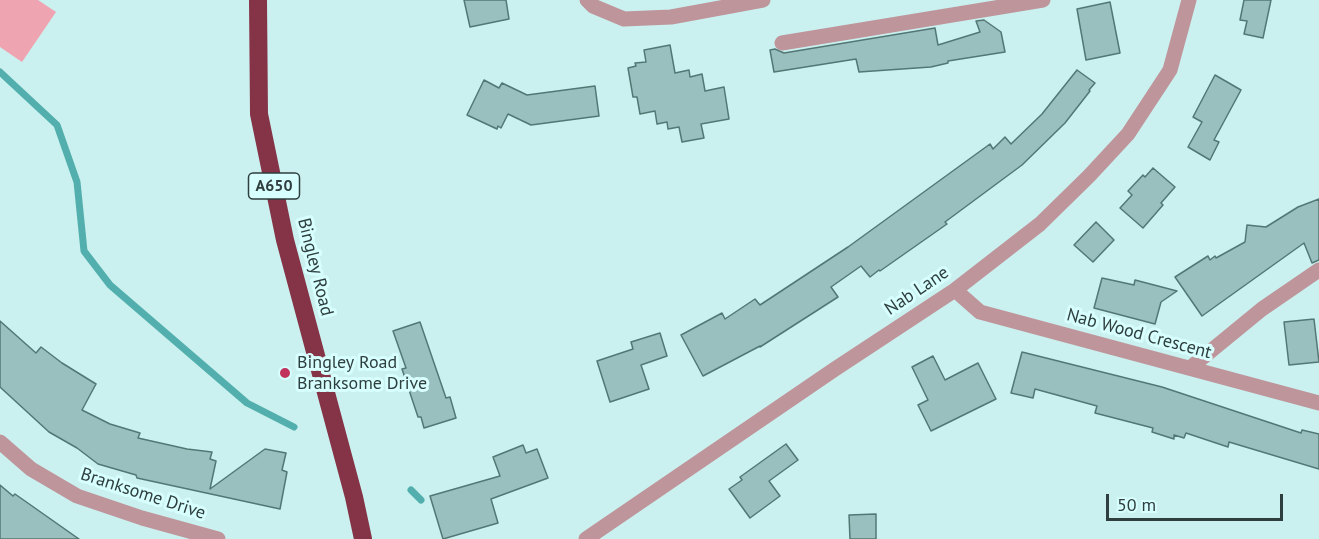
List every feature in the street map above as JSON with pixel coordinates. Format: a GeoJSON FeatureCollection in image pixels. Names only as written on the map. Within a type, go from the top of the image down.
{"type":"FeatureCollection","features":[{"type":"Feature","properties":{"kind":"highway","name":"Bingley Road"},"geometry":{"type":"LineString","coordinates":[[258,0],[259,114],[285,240],[354,497],[363,539]]}},
{"type":"Feature","properties":{"kind":"street"},"geometry":{"type":"LineString","coordinates":[[587,0],[593,6],[624,19],[671,17],[762,0]]}},
{"type":"Feature","properties":{"kind":"street"},"geometry":{"type":"LineString","coordinates":[[782,43],[1043,0]]}},
{"type":"Feature","properties":{"kind":"street","name":"Nab Lane"},"geometry":{"type":"LineString","coordinates":[[586,539],[834,369],[955,290],[1040,224],[1128,134],[1170,70],[1189,0]]}},
{"type":"Feature","properties":{"kind":"street"},"geometry":{"type":"LineString","coordinates":[[1190,368],[1262,309],[1319,270]]}},
{"type":"Feature","properties":{"kind":"street","name":"Nab Wood Crescent"},"geometry":{"type":"LineString","coordinates":[[955,290],[980,312],[1319,403]]}},
{"type":"Feature","properties":{"kind":"street","name":"Branksome Drive"},"geometry":{"type":"LineString","coordinates":[[0,442],[31,469],[77,496],[142,518],[218,539]]}},
{"type":"Feature","properties":{"kind":"shaded area"},"geometry":{"type":"Polygon","coordinates":[[[0,0],[38,0],[56,12],[22,62],[0,47],[0,0]]]}},
{"type":"Feature","properties":{"kind":"building"},"geometry":{"type":"Polygon","coordinates":[[[464,0],[506,0],[509,19],[470,27],[464,0]]]}},
{"type":"Feature","properties":{"kind":"building"},"geometry":{"type":"Polygon","coordinates":[[[1244,0],[1271,0],[1263,38],[1244,34],[1247,21],[1240,20],[1244,0]]]}},
{"type":"Feature","properties":{"kind":"building"},"geometry":{"type":"Polygon","coordinates":[[[1110,2],[1120,53],[1086,60],[1077,9],[1110,2]]]}},
{"type":"Feature","properties":{"kind":"building"},"geometry":{"type":"Polygon","coordinates":[[[984,20],[1001,32],[1005,52],[948,61],[948,63],[931,67],[859,72],[856,59],[774,72],[770,50],[775,49],[784,53],[935,28],[938,45],[980,32],[976,21],[984,20]]]}},
{"type":"Feature","properties":{"kind":"building"},"geometry":{"type":"Polygon","coordinates":[[[670,45],[675,73],[689,70],[690,77],[702,74],[705,91],[724,87],[729,119],[701,124],[704,138],[682,142],[679,127],[668,129],[667,122],[657,124],[655,111],[640,114],[637,97],[633,97],[628,68],[636,66],[635,63],[646,62],[644,50],[670,45]]]}},
{"type":"Feature","properties":{"kind":"building"},"geometry":{"type":"Polygon","coordinates":[[[1077,70],[1095,83],[1065,123],[1022,165],[945,222],[947,224],[880,271],[870,277],[861,266],[831,287],[838,297],[760,347],[703,376],[681,335],[722,313],[725,319],[755,299],[760,305],[848,247],[990,144],[993,149],[1005,137],[1011,144],[1042,114],[1077,70]]]}},
{"type":"Feature","properties":{"kind":"building"},"geometry":{"type":"Polygon","coordinates":[[[1215,75],[1241,90],[1214,140],[1219,142],[1210,160],[1188,147],[1202,122],[1193,117],[1215,75]]]}},
{"type":"Feature","properties":{"kind":"building"},"geometry":{"type":"Polygon","coordinates":[[[484,80],[499,88],[502,83],[527,95],[595,86],[599,116],[531,125],[508,114],[501,128],[498,126],[497,129],[467,115],[484,80]]]}},
{"type":"Feature","properties":{"kind":"building"},"geometry":{"type":"Polygon","coordinates":[[[1153,168],[1175,187],[1143,228],[1120,208],[1132,195],[1128,191],[1153,168]]]}},
{"type":"Feature","properties":{"kind":"building"},"geometry":{"type":"Polygon","coordinates":[[[1319,199],[1319,260],[1312,263],[1304,243],[1202,316],[1175,277],[1208,256],[1210,260],[1215,256],[1216,258],[1245,242],[1247,225],[1266,227],[1298,207],[1319,199]]]}},
{"type":"Feature","properties":{"kind":"building"},"geometry":{"type":"Polygon","coordinates":[[[1096,222],[1114,240],[1093,262],[1074,245],[1096,222]]]}},
{"type":"Feature","properties":{"kind":"building"},"geometry":{"type":"Polygon","coordinates":[[[1102,278],[1134,285],[1135,280],[1177,291],[1161,302],[1155,324],[1094,308],[1102,278]]]}},
{"type":"Feature","properties":{"kind":"building"},"geometry":{"type":"Polygon","coordinates":[[[1314,319],[1319,362],[1289,365],[1284,322],[1314,319]]]}},
{"type":"Feature","properties":{"kind":"building"},"geometry":{"type":"Polygon","coordinates":[[[0,321],[36,353],[41,347],[96,384],[82,410],[110,424],[140,433],[138,438],[212,452],[210,459],[216,461],[210,489],[265,449],[286,453],[282,470],[287,472],[280,509],[137,478],[136,475],[98,464],[77,448],[49,432],[0,387],[0,321]]]}},
{"type":"Feature","properties":{"kind":"building"},"geometry":{"type":"Polygon","coordinates":[[[420,322],[446,398],[450,397],[456,418],[424,428],[402,369],[406,368],[393,331],[420,322]]]}},
{"type":"Feature","properties":{"kind":"building"},"geometry":{"type":"Polygon","coordinates":[[[660,333],[667,356],[641,365],[649,389],[610,402],[597,361],[633,349],[631,342],[660,333]]]}},
{"type":"Feature","properties":{"kind":"building"},"geometry":{"type":"Polygon","coordinates":[[[1022,352],[1162,387],[1301,433],[1302,430],[1319,434],[1319,469],[1229,442],[1228,447],[1186,433],[1184,438],[1174,435],[1174,439],[1152,432],[1153,428],[1095,413],[1097,406],[1035,389],[1033,398],[1011,393],[1022,352]]]}},
{"type":"Feature","properties":{"kind":"building"},"geometry":{"type":"Polygon","coordinates":[[[933,356],[945,380],[978,363],[996,399],[931,431],[918,405],[928,400],[912,367],[933,356]]]}},
{"type":"Feature","properties":{"kind":"building"},"geometry":{"type":"Polygon","coordinates":[[[786,444],[798,460],[769,481],[780,496],[750,518],[729,489],[742,480],[740,477],[786,444]]]}},
{"type":"Feature","properties":{"kind":"building"},"geometry":{"type":"Polygon","coordinates":[[[523,445],[526,453],[537,449],[548,478],[491,499],[498,523],[443,539],[430,496],[500,476],[493,457],[523,445]]]}},
{"type":"Feature","properties":{"kind":"building"},"geometry":{"type":"Polygon","coordinates":[[[0,485],[13,496],[15,494],[79,539],[0,539],[0,485]]]}},
{"type":"Feature","properties":{"kind":"building"},"geometry":{"type":"Polygon","coordinates":[[[876,514],[876,539],[850,539],[849,515],[876,514]]]}},
{"type":"Feature","properties":{"kind":"waterway"},"geometry":{"type":"LineString","coordinates":[[0,72],[57,125],[77,182],[84,251],[110,285],[247,403],[294,427]]}},
{"type":"Feature","properties":{"kind":"waterway"},"geometry":{"type":"LineString","coordinates":[[411,490],[421,500]]}},
{"type":"Feature","properties":{"kind":"place","name":"Bingley Road Branksome Drive"},"geometry":{"type":"Point","coordinates":[285,373]}}]}
